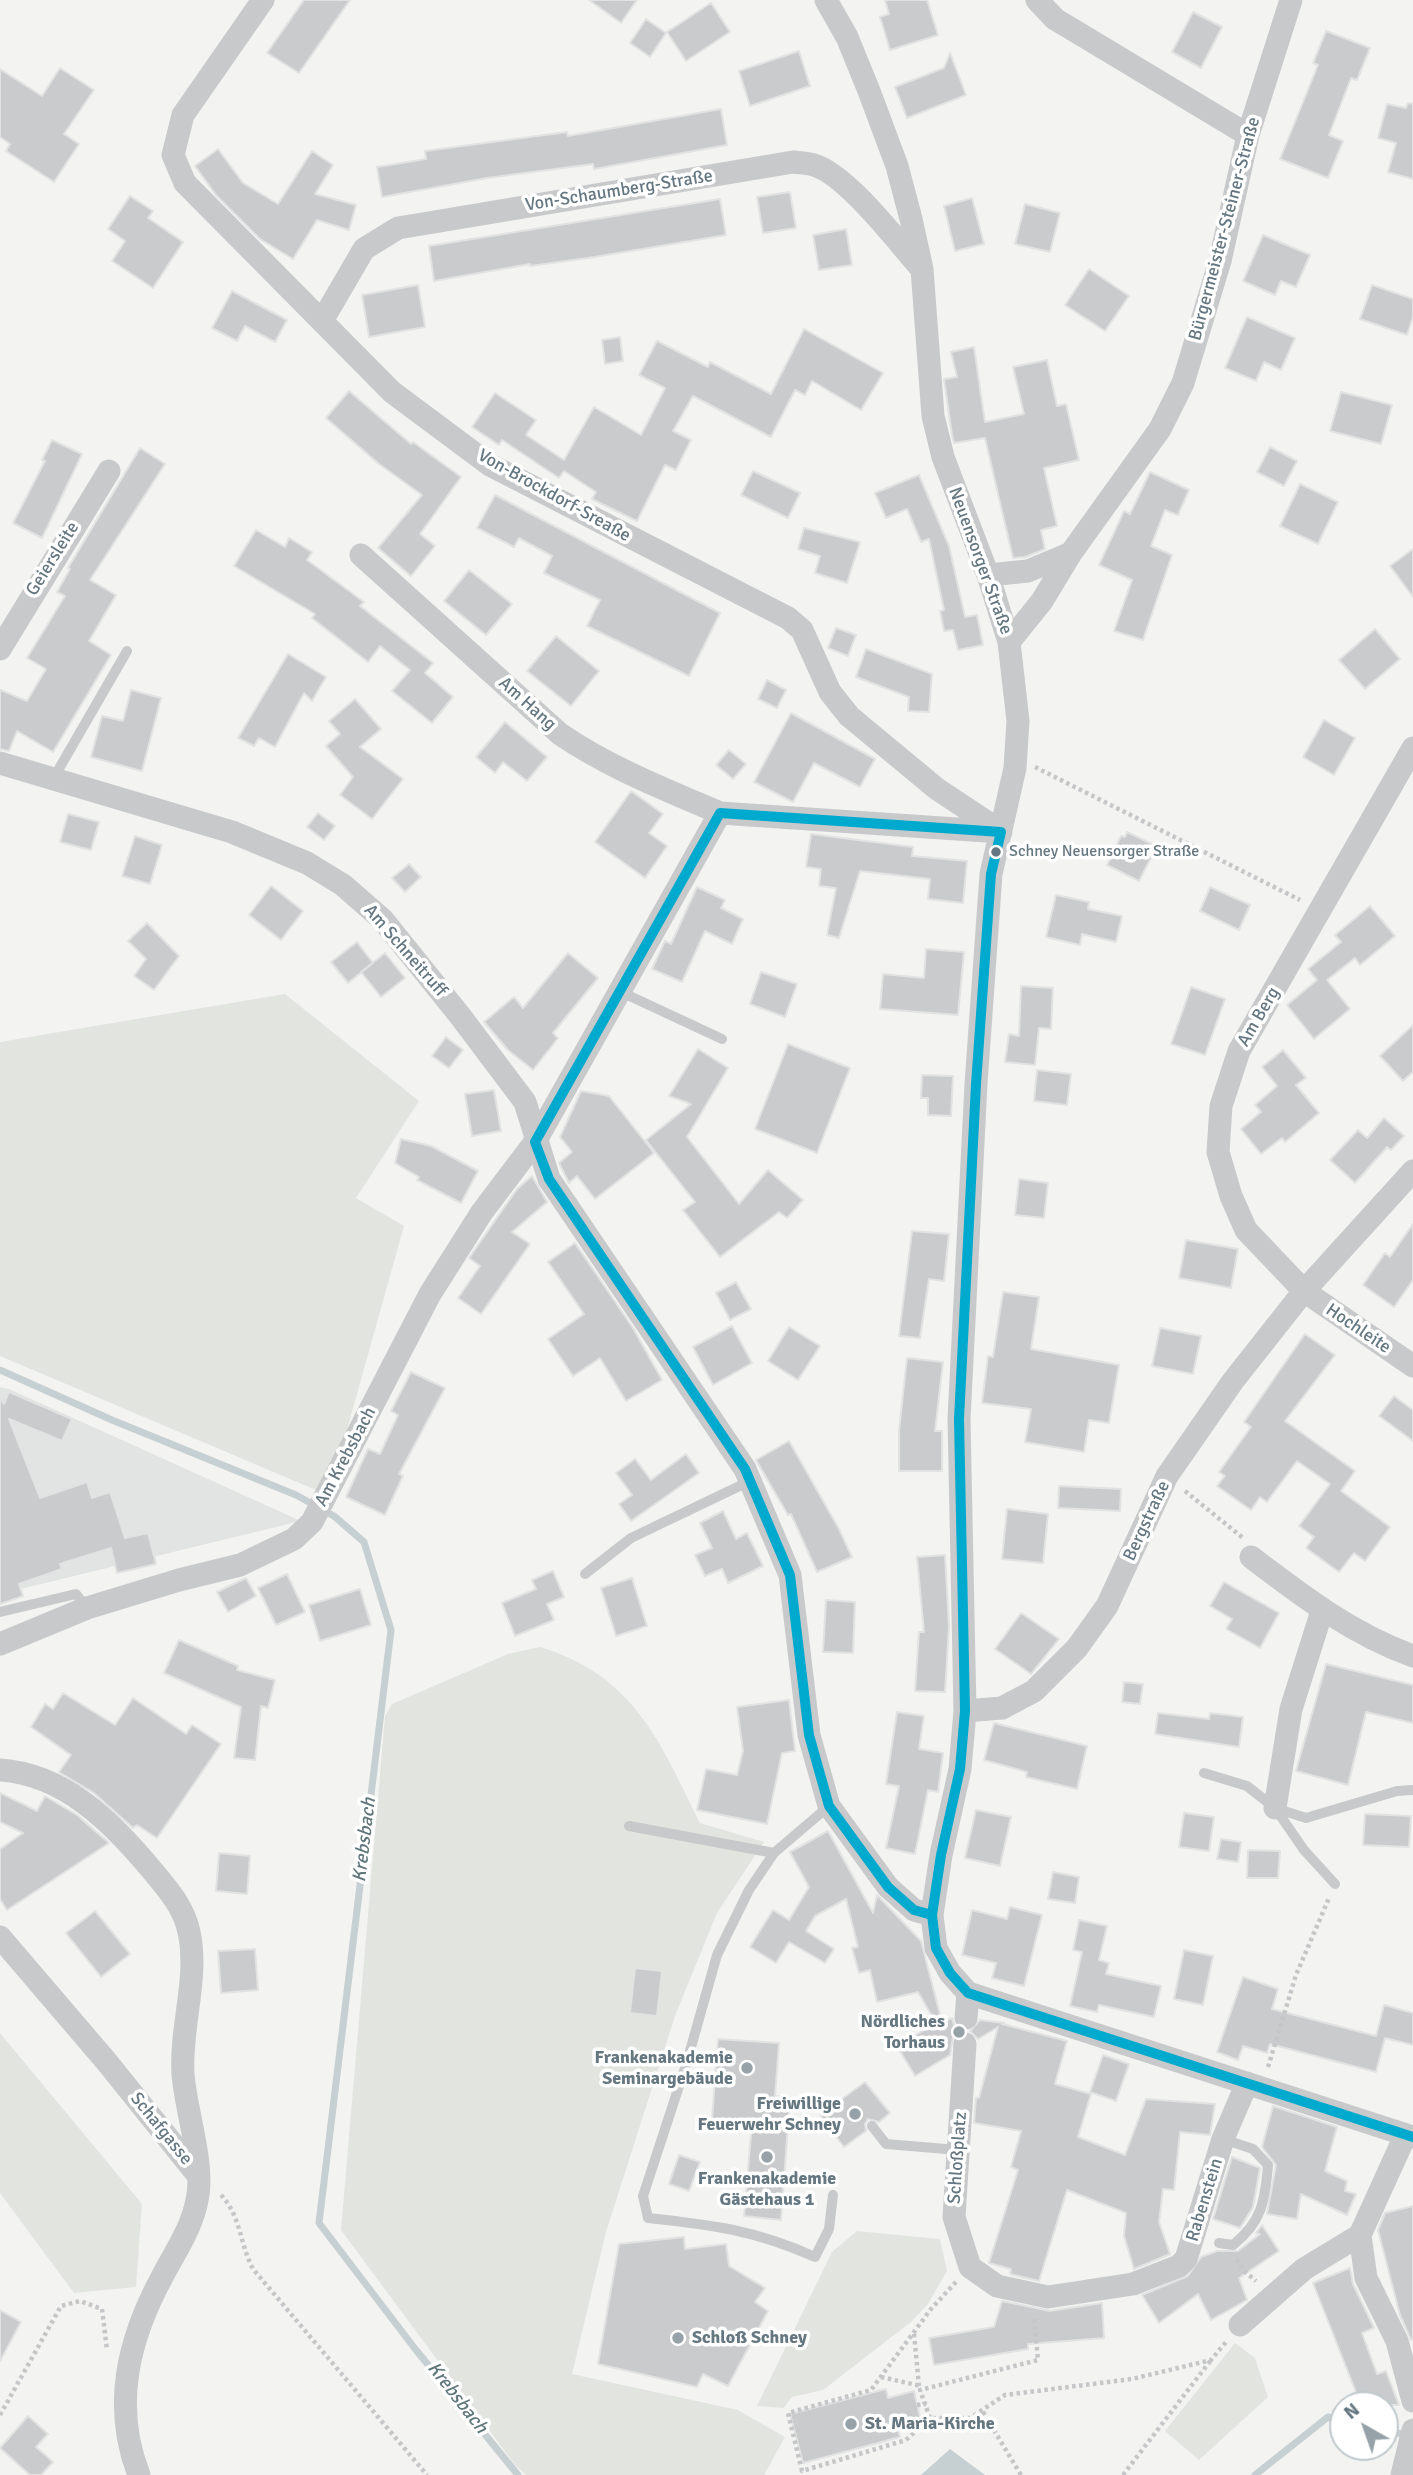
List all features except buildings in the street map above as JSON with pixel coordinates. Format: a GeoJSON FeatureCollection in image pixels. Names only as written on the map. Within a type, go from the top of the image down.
{"type":"FeatureCollection","features":[{"type":"Feature","properties":{"kind":"street","name":"Von-Brockdorf-Sreaße"},"geometry":{"type":"LineString","coordinates":[[263,0],[183,115],[173,155],[185,183],[392,392],[490,465],[788,618],[802,630],[830,692],[849,716],[937,789],[1001,832]]}},
{"type":"Feature","properties":{"kind":"street","name":"Neuensorger Straße"},"geometry":{"type":"LineString","coordinates":[[826,0],[847,37],[897,166],[922,269],[933,416],[943,457],[988,575],[1009,642],[1018,721],[1016,757],[991,874],[962,1350],[959,1488],[965,1712],[960,1769],[941,1855],[933,1915],[936,1948],[950,1973],[968,1993]]}},
{"type":"Feature","properties":{"kind":"street"},"geometry":{"type":"LineString","coordinates":[[1037,0],[1055,19],[1248,135]]}},
{"type":"Feature","properties":{"kind":"street","name":"Bürgermeister-Steiner-Straße"},"geometry":{"type":"LineString","coordinates":[[1009,642],[1042,601],[1071,554],[1160,429],[1183,383],[1220,261],[1248,135],[1291,0]]}},
{"type":"Feature","properties":{"kind":"street","name":"Von-Schaumberg-Straße"},"geometry":{"type":"LineString","coordinates":[[322,321],[364,249],[398,228],[793,162],[816,165],[833,176],[866,206],[922,269]]}},
{"type":"Feature","properties":{"kind":"street","name":"Geiersleite"},"geometry":{"type":"LineString","coordinates":[[0,649],[109,471]]}},
{"type":"Feature","properties":{"kind":"street"},"geometry":{"type":"LineString","coordinates":[[988,575],[1028,571],[1071,554]]}},
{"type":"Feature","properties":{"kind":"street","name":"Am Hang"},"geometry":{"type":"LineString","coordinates":[[361,555],[560,734],[592,756],[631,776],[720,813],[1001,832]]}},
{"type":"Feature","properties":{"kind":"street","name":"Am Berg"},"geometry":{"type":"LineString","coordinates":[[1304,1291],[1246,1230],[1231,1196],[1218,1152],[1221,1106],[1239,1051],[1413,748]]}},
{"type":"Feature","properties":{"kind":"street","name":"Am Schneitruff"},"geometry":{"type":"LineString","coordinates":[[0,763],[232,832],[307,863],[343,885],[383,920],[461,1017],[525,1102],[535,1142],[549,1179],[750,1480],[790,1575],[809,1735],[829,1806]]}},
{"type":"Feature","properties":{"kind":"street","name":"Am Krebsbach"},"geometry":{"type":"LineString","coordinates":[[0,1644],[87,1608],[240,1565],[293,1539],[312,1522],[430,1294],[482,1212],[535,1142],[720,813]]}},
{"type":"Feature","properties":{"kind":"street","name":"Bergstraße"},"geometry":{"type":"LineString","coordinates":[[965,1712],[1002,1708],[1034,1691],[1077,1648],[1107,1606],[1167,1476],[1233,1381],[1304,1291],[1413,1171]]}},
{"type":"Feature","properties":{"kind":"street","name":"Hochleite"},"geometry":{"type":"LineString","coordinates":[[1304,1291],[1413,1366]]}},
{"type":"Feature","properties":{"kind":"street"},"geometry":{"type":"LineString","coordinates":[[1251,1557],[1322,1611],[1390,1647],[1413,1656]]}},
{"type":"Feature","properties":{"kind":"street"},"geometry":{"type":"LineString","coordinates":[[1275,1808],[1291,1709],[1322,1611]]}},
{"type":"Feature","properties":{"kind":"street"},"geometry":{"type":"LineString","coordinates":[[0,1770],[43,1780],[97,1811],[145,1861],[181,1909],[189,1931],[191,1960],[183,2075],[199,2177]]}},
{"type":"Feature","properties":{"kind":"street"},"geometry":{"type":"LineString","coordinates":[[829,1806],[888,1887],[914,1910],[933,1915]]}},
{"type":"Feature","properties":{"kind":"street","name":"Schafgasse"},"geometry":{"type":"LineString","coordinates":[[0,1937],[106,2061],[199,2177],[197,2201],[187,2231],[146,2309],[127,2371],[123,2412],[139,2475]]}},
{"type":"Feature","properties":{"kind":"street"},"geometry":{"type":"LineString","coordinates":[[967,2018],[968,1993],[1409,2136],[1360,2235],[1304,2269],[1240,2325]]}},
{"type":"Feature","properties":{"kind":"street","name":"Schloßplatz"},"geometry":{"type":"LineString","coordinates":[[965,2044],[954,2217],[970,2267]]}},
{"type":"Feature","properties":{"kind":"street","name":"Rabenstein"},"geometry":{"type":"LineString","coordinates":[[1048,2297],[1133,2284],[1179,2266],[1191,2248],[1223,2139],[1247,2083]]}},
{"type":"Feature","properties":{"kind":"street"},"geometry":{"type":"LineString","coordinates":[[1360,2235],[1366,2278],[1397,2341],[1413,2401]]}},
{"type":"Feature","properties":{"kind":"street"},"geometry":{"type":"LineString","coordinates":[[970,2267],[997,2286],[1048,2297]]}},
{"type":"Feature","properties":{"kind":"street"},"geometry":{"type":"LineString","coordinates":[[1405,2464],[1413,2430]]}},
{"type":"Feature","properties":{"kind":"lane"},"geometry":{"type":"LineString","coordinates":[[53,779],[127,651]]}},
{"type":"Feature","properties":{"kind":"lane"},"geometry":{"type":"LineString","coordinates":[[619,991],[722,1039]]}},
{"type":"Feature","properties":{"kind":"lane"},"geometry":{"type":"LineString","coordinates":[[585,1574],[631,1538],[750,1480]]}},
{"type":"Feature","properties":{"kind":"lane"},"geometry":{"type":"LineString","coordinates":[[0,1612],[76,1594],[87,1608]]}},
{"type":"Feature","properties":{"kind":"lane"},"geometry":{"type":"LineString","coordinates":[[1204,1773],[1247,1786],[1275,1808],[1304,1850],[1335,1884]]}},
{"type":"Feature","properties":{"kind":"lane"},"geometry":{"type":"LineString","coordinates":[[1275,1808],[1306,1818],[1396,1791],[1413,1790]]}},
{"type":"Feature","properties":{"kind":"lane"},"geometry":{"type":"LineString","coordinates":[[829,1806],[774,1853],[749,1890],[717,1955],[686,2065],[643,2196],[648,2218],[727,2226],[783,2242],[816,2257],[829,2229],[833,2195]]}},
{"type":"Feature","properties":{"kind":"lane"},"geometry":{"type":"LineString","coordinates":[[629,1826],[774,1853]]}},
{"type":"Feature","properties":{"kind":"lane"},"geometry":{"type":"LineString","coordinates":[[872,2126],[886,2144],[958,2150]]}},
{"type":"Feature","properties":{"kind":"lane"},"geometry":{"type":"LineString","coordinates":[[1219,2244],[1233,2245],[1251,2231],[1265,2196],[1268,2165],[1253,2149],[1223,2139]]}},
{"type":"Feature","properties":{"kind":"path"},"geometry":{"type":"LineString","coordinates":[[1016,757],[1320,910]]}},
{"type":"Feature","properties":{"kind":"path"},"geometry":{"type":"LineString","coordinates":[[1167,1476],[1250,1544],[1251,1557]]}},
{"type":"Feature","properties":{"kind":"path"},"geometry":{"type":"LineString","coordinates":[[1268,2067],[1296,1975],[1321,1918]]}},
{"type":"Feature","properties":{"kind":"path"},"geometry":{"type":"LineString","coordinates":[[199,2177],[224,2197],[237,2219],[245,2253],[253,2269],[427,2475]]}},
{"type":"Feature","properties":{"kind":"path"},"geometry":{"type":"LineString","coordinates":[[1236,2257],[1243,2270]]}},
{"type":"Feature","properties":{"kind":"path"},"geometry":{"type":"LineString","coordinates":[[970,2267],[930,2309],[872,2390],[788,2413],[802,2471],[906,2440],[930,2418],[970,2418],[984,2412],[1005,2395],[1132,2379],[1211,2360]]}},
{"type":"Feature","properties":{"kind":"path"},"geometry":{"type":"LineString","coordinates":[[930,2418],[920,2390],[1038,2360],[1033,2320],[1048,2297]]}},
{"type":"Feature","properties":{"kind":"path"},"geometry":{"type":"LineString","coordinates":[[0,2415],[61,2306],[80,2301],[102,2309]]}},
{"type":"Feature","properties":{"kind":"path"},"geometry":{"type":"LineString","coordinates":[[1123,2475],[1240,2325]]}},
{"type":"Feature","properties":{"kind":"path"},"geometry":{"type":"LineString","coordinates":[[914,2334],[919,2386]]}},
{"type":"Feature","properties":{"kind":"path"},"geometry":{"type":"LineString","coordinates":[[881,2377],[927,2387]]}},
{"type":"Feature","properties":{"kind":"path"},"geometry":{"type":"LineString","coordinates":[[917,2405],[926,2404]]}},
{"type":"Feature","properties":{"kind":"path"},"geometry":{"type":"LineString","coordinates":[[984,2412],[1021,2475]]}},
{"type":"Feature","properties":{"kind":"shaded area"},"geometry":{"type":"Polygon","coordinates":[[[285,994],[419,1101],[356,1198],[404,1226],[343,1444],[316,1490],[0,1356],[0,1042],[285,994]]]}},
{"type":"Feature","properties":{"kind":"shaded area"},"geometry":{"type":"Polygon","coordinates":[[[0,1387],[9,1389],[301,1521],[0,1594],[0,1387]]]}},
{"type":"Feature","properties":{"kind":"shaded area"},"geometry":{"type":"Polygon","coordinates":[[[540,1647],[572,1659],[599,1675],[621,1694],[657,1739],[700,1823],[764,1842],[717,1913],[675,2016],[606,2232],[572,2374],[738,2410],[785,2437],[764,2475],[526,2475],[515,2465],[341,2230],[385,1716],[392,1704],[508,1654],[540,1647]]]}},
{"type":"Feature","properties":{"kind":"shaded area"},"geometry":{"type":"Polygon","coordinates":[[[0,2033],[142,2204],[136,2287],[74,2293],[0,2193],[0,2033]]]}},
{"type":"Feature","properties":{"kind":"shaded area"},"geometry":{"type":"Polygon","coordinates":[[[857,2231],[940,2239],[947,2271],[928,2304],[911,2322],[823,2390],[792,2397],[784,2408],[757,2406],[832,2252],[857,2231]]]}},
{"type":"Feature","properties":{"kind":"shaded area"},"geometry":{"type":"Polygon","coordinates":[[[1235,2343],[1255,2358],[1268,2397],[1199,2460],[1165,2431],[1235,2343]]]}},
{"type":"Feature","properties":{"kind":"shaded area"},"geometry":{"type":"Polygon","coordinates":[[[950,2449],[985,2475],[921,2475],[950,2449]]]}},
{"type":"Feature","properties":{"kind":"waterway","name":"Krebsbach"},"geometry":{"type":"LineString","coordinates":[[0,1370],[112,1420],[296,1495],[334,1516],[364,1542],[391,1630],[319,2223],[416,2350],[518,2475]]}},
{"type":"Feature","properties":{"kind":"waterway","name":"Krebsbach"},"geometry":{"type":"LineString","coordinates":[[1255,2475],[1329,2417]]}},
{"type":"Feature","properties":{"kind":"waterway","name":"Krebsbach"},"geometry":{"type":"LineString","coordinates":[[1399,2433],[1408,2435]]}},
{"type":"Feature","properties":{"kind":"transit line"},"geometry":{"type":"LineString","coordinates":[[535,1142],[720,813],[1001,832]]}},
{"type":"Feature","properties":{"kind":"transit line"},"geometry":{"type":"LineString","coordinates":[[1001,832],[991,874],[976,1084],[959,1419],[965,1711],[960,1769],[941,1855],[932,1915],[936,1948],[950,1973],[968,1993],[1413,2137]]}},
{"type":"Feature","properties":{"kind":"transit line"},"geometry":{"type":"LineString","coordinates":[[535,1142],[549,1179],[745,1469],[790,1575],[809,1735],[829,1806],[888,1887],[914,1910],[932,1915]]}},
{"type":"Feature","properties":{"kind":"place","name":"Schney Neuensorger Straße"},"geometry":{"type":"Point","coordinates":[996,852]}},
{"type":"Feature","properties":{"kind":"place","name":"Nördliches Torhaus"},"geometry":{"type":"Point","coordinates":[959,2032]}},
{"type":"Feature","properties":{"kind":"place","name":"Frankenakademie Seminargebäude"},"geometry":{"type":"Point","coordinates":[747,2068]}},
{"type":"Feature","properties":{"kind":"place","name":"Freiwillige Feuerwehr Schney"},"geometry":{"type":"Point","coordinates":[855,2114]}},
{"type":"Feature","properties":{"kind":"place","name":"Frankenakademie Gästehaus 1"},"geometry":{"type":"Point","coordinates":[767,2157]}},
{"type":"Feature","properties":{"kind":"place","name":"Schloß Schney"},"geometry":{"type":"Point","coordinates":[678,2338]}},
{"type":"Feature","properties":{"kind":"place","name":"St. Maria-Kirche"},"geometry":{"type":"Point","coordinates":[851,2424]}}]}
